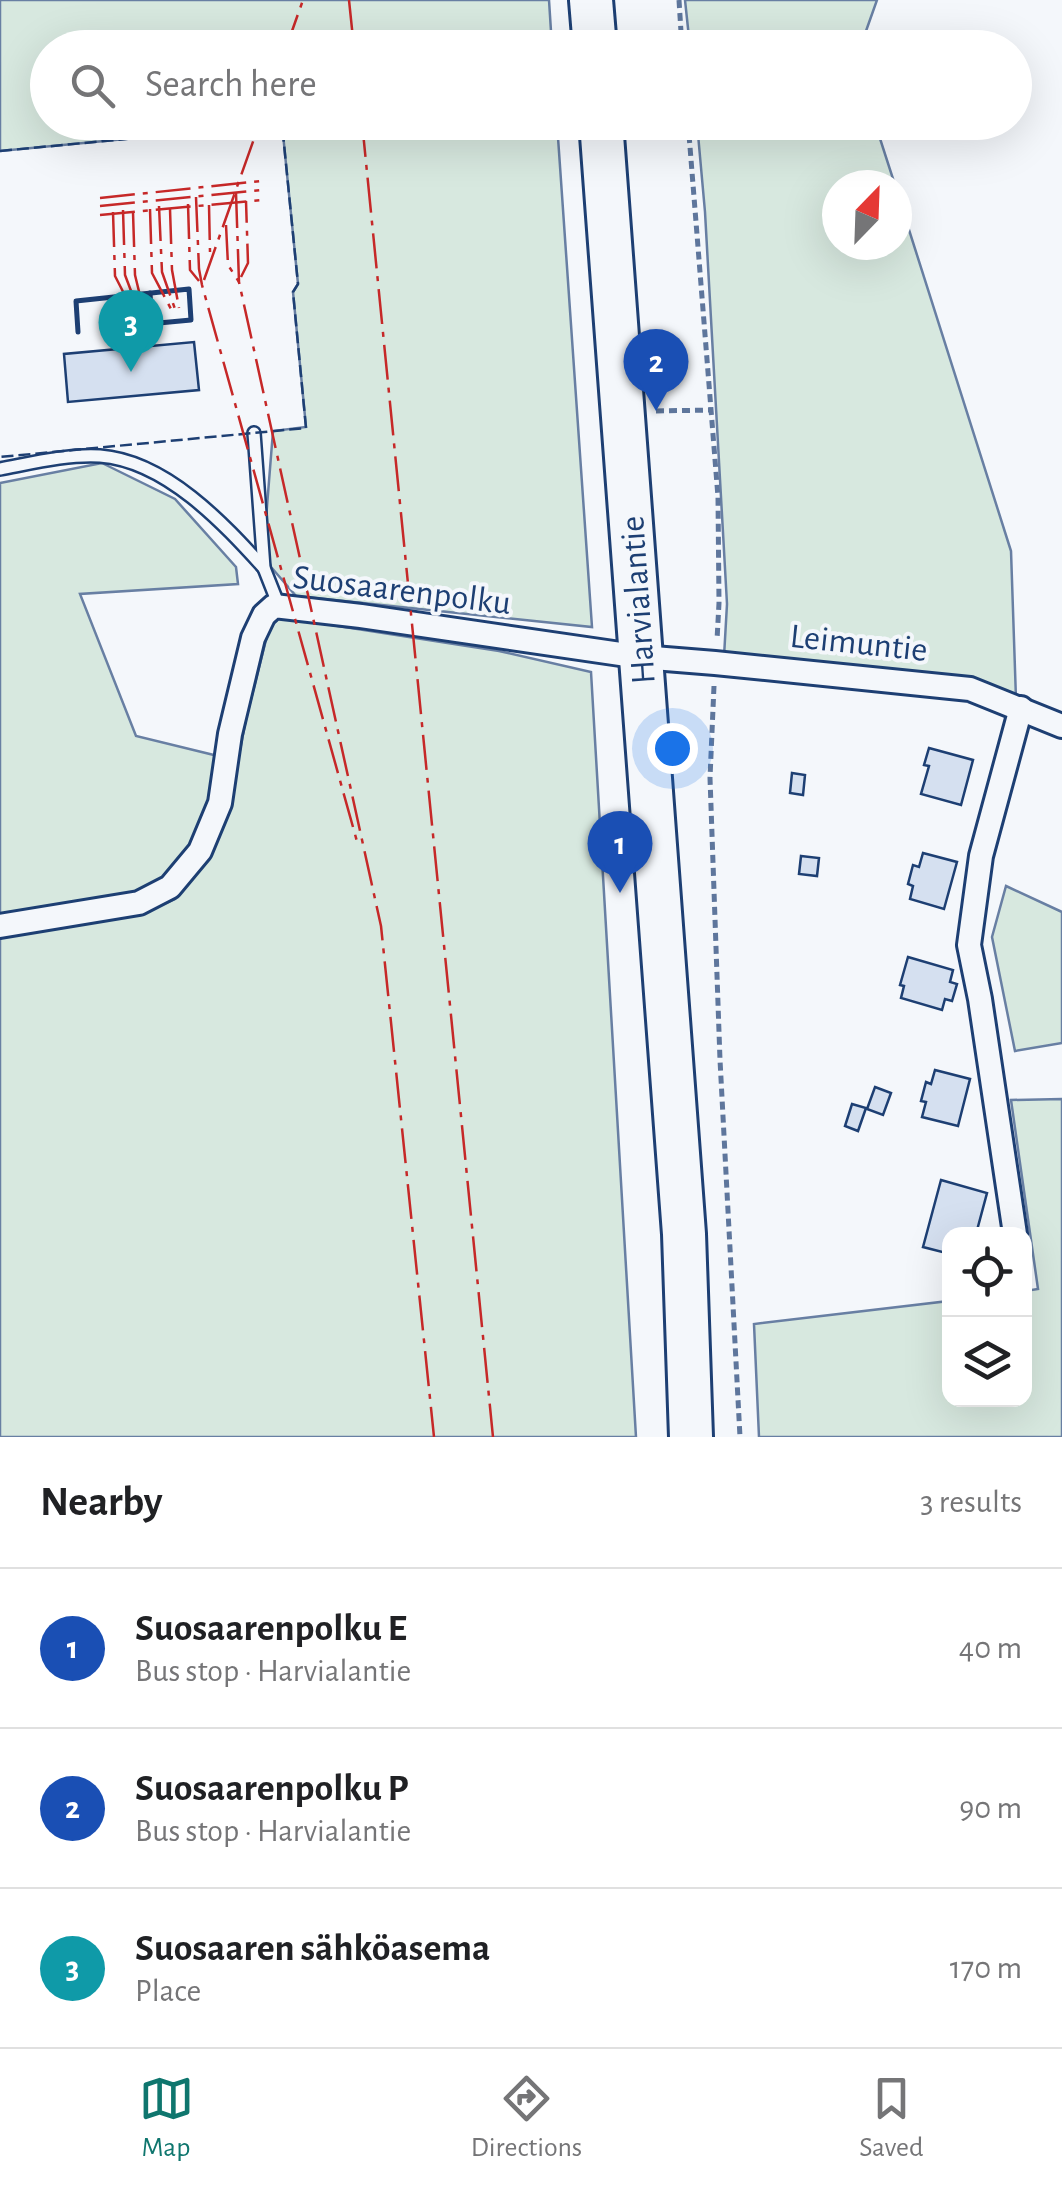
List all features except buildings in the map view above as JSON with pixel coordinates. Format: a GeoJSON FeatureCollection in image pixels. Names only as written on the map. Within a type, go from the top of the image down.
{"type":"FeatureCollection","features":[{"type":"Feature","properties":{"kind":"highway"},"geometry":{"type":"LineString","coordinates":[[590,0],[592,30]]}},
{"type":"Feature","properties":{"kind":"highway","name":"Harvialantie"},"geometry":{"type":"LineString","coordinates":[[602,140],[684,1234],[692,1437]]}},
{"type":"Feature","properties":{"kind":"street","name":"Suosaarenpolku"},"geometry":{"type":"LineString","coordinates":[[0,926],[139,903],[170,886],[200,851],[220,804],[230,734],[252,638],[266,611],[279,606],[361,616],[641,658]]}},
{"type":"Feature","properties":{"kind":"street","name":"Leimuntie"},"geometry":{"type":"LineString","coordinates":[[641,658],[970,689],[1062,726]]}},
{"type":"Feature","properties":{"kind":"street"},"geometry":{"type":"LineString","coordinates":[[1014,1227],[969,944],[980,856],[1020,708]]}},
{"type":"Feature","properties":{"kind":"lane"},"geometry":{"type":"LineString","coordinates":[[254,433],[264,568],[279,606]]}},
{"type":"Feature","properties":{"kind":"lane"},"geometry":{"type":"LineString","coordinates":[[0,469],[86,456],[129,462],[174,485],[210,512],[264,568]]}},
{"type":"Feature","properties":{"kind":"path"},"geometry":{"type":"LineString","coordinates":[[679,0],[681,30]]}},
{"type":"Feature","properties":{"kind":"path","name":"Harvialantie"},"geometry":{"type":"LineString","coordinates":[[689,140],[718,497],[719,602],[710,778],[740,1437]]}},
{"type":"Feature","properties":{"kind":"path"},"geometry":{"type":"LineString","coordinates":[[656,411],[711,410]]}},
{"type":"Feature","properties":{"kind":"shaded area"},"geometry":{"type":"Polygon","coordinates":[[[0,0],[549,0],[551,30],[30,30],[30,140],[115,140],[0,151],[0,0]]]}},
{"type":"Feature","properties":{"kind":"shaded area"},"geometry":{"type":"Polygon","coordinates":[[[685,0],[877,0],[866,30],[688,30],[685,0]]]}},
{"type":"Feature","properties":{"kind":"shaded area"},"geometry":{"type":"Polygon","coordinates":[[[284,140],[558,140],[592,627],[296,596],[271,567],[264,544],[273,431],[306,427],[293,292],[298,284],[284,140]]]}},
{"type":"Feature","properties":{"kind":"shaded area"},"geometry":{"type":"Polygon","coordinates":[[[699,140],[880,140],[890,170],[822,170],[822,260],[912,260],[912,239],[1011,551],[1016,699],[724,657],[727,604],[699,140]]]}},
{"type":"Feature","properties":{"kind":"shaded area"},"geometry":{"type":"Polygon","coordinates":[[[102,463],[175,499],[236,567],[238,584],[80,594],[136,736],[222,757],[213,802],[194,846],[169,881],[138,897],[0,918],[0,483],[102,463]]]}},
{"type":"Feature","properties":{"kind":"shaded area"},"geometry":{"type":"Polygon","coordinates":[[[280,617],[499,651],[591,672],[636,1437],[0,1437],[0,937],[141,914],[175,899],[208,855],[229,807],[269,628],[280,617]]]}},
{"type":"Feature","properties":{"kind":"shaded area"},"geometry":{"type":"Polygon","coordinates":[[[1006,886],[1062,912],[1062,1043],[1015,1051],[992,937],[1006,886]]]}},
{"type":"Feature","properties":{"kind":"shaded area"},"geometry":{"type":"Polygon","coordinates":[[[1062,1099],[1062,1437],[759,1437],[754,1324],[942,1302],[942,1407],[1032,1407],[1032,1290],[1038,1289],[1011,1100],[1062,1099]]]}},
{"type":"Feature","properties":{"kind":"fence"},"geometry":{"type":"LineString","coordinates":[[0,151],[115,140]]}},
{"type":"Feature","properties":{"kind":"fence"},"geometry":{"type":"LineString","coordinates":[[0,457],[306,428],[293,292],[298,284],[284,140]]}},
{"type":"Feature","properties":{"kind":"wall"},"geometry":{"type":"LineString","coordinates":[[78,332],[76,301],[189,289],[191,320],[116,327],[114,297]]}},
{"type":"Feature","properties":{"kind":"wall"},"geometry":{"type":"LineString","coordinates":[[150,293],[152,324]]}},
{"type":"Feature","properties":{"kind":"power"},"geometry":{"type":"LineString","coordinates":[[292,30],[303,0]]}},
{"type":"Feature","properties":{"kind":"power"},"geometry":{"type":"LineString","coordinates":[[349,0],[352,30]]}},
{"type":"Feature","properties":{"kind":"power"},"geometry":{"type":"LineString","coordinates":[[204,280],[254,140]]}},
{"type":"Feature","properties":{"kind":"power"},"geometry":{"type":"LineString","coordinates":[[364,140],[493,1437]]}},
{"type":"Feature","properties":{"kind":"power"},"geometry":{"type":"LineString","coordinates":[[100,198],[261,181]]}},
{"type":"Feature","properties":{"kind":"power"},"geometry":{"type":"LineString","coordinates":[[100,206],[261,190]]}},
{"type":"Feature","properties":{"kind":"power"},"geometry":{"type":"LineString","coordinates":[[236,193],[239,282],[381,926],[434,1437]]}},
{"type":"Feature","properties":{"kind":"power"},"geometry":{"type":"LineString","coordinates":[[196,197],[202,285],[358,845]]}},
{"type":"Feature","properties":{"kind":"power"},"geometry":{"type":"LineString","coordinates":[[100,215],[262,200]]}},
{"type":"Feature","properties":{"kind":"power"},"geometry":{"type":"LineString","coordinates":[[241,277],[248,263],[246,201]]}},
{"type":"Feature","properties":{"kind":"power"},"geometry":{"type":"LineString","coordinates":[[188,204],[190,270],[199,281]]}},
{"type":"Feature","properties":{"kind":"power"},"geometry":{"type":"LineString","coordinates":[[209,205],[210,252]]}},
{"type":"Feature","properties":{"kind":"power"},"geometry":{"type":"LineString","coordinates":[[159,206],[162,272],[175,309]]}},
{"type":"Feature","properties":{"kind":"power"},"geometry":{"type":"LineString","coordinates":[[150,209],[152,273],[171,309]]}},
{"type":"Feature","properties":{"kind":"power"},"geometry":{"type":"LineString","coordinates":[[170,209],[172,270],[179,308]]}},
{"type":"Feature","properties":{"kind":"power"},"geometry":{"type":"LineString","coordinates":[[123,210],[125,275],[139,312]]}},
{"type":"Feature","properties":{"kind":"power"},"geometry":{"type":"LineString","coordinates":[[113,212],[115,276],[134,313]]}},
{"type":"Feature","properties":{"kind":"power"},"geometry":{"type":"LineString","coordinates":[[133,212],[135,275],[144,312]]}},
{"type":"Feature","properties":{"kind":"power"},"geometry":{"type":"LineString","coordinates":[[226,225],[228,265],[239,282]]}},
{"type":"Feature","properties":{"kind":"place","name":"Suosaaren sähköasema"},"geometry":{"type":"Point","coordinates":[131,372]}},
{"type":"Feature","properties":{"kind":"place","name":"Suosaarenpolku P"},"geometry":{"type":"Point","coordinates":[656,411]}},
{"type":"Feature","properties":{"kind":"place","name":"Suosaarenpolku E"},"geometry":{"type":"Point","coordinates":[620,893]}}]}
